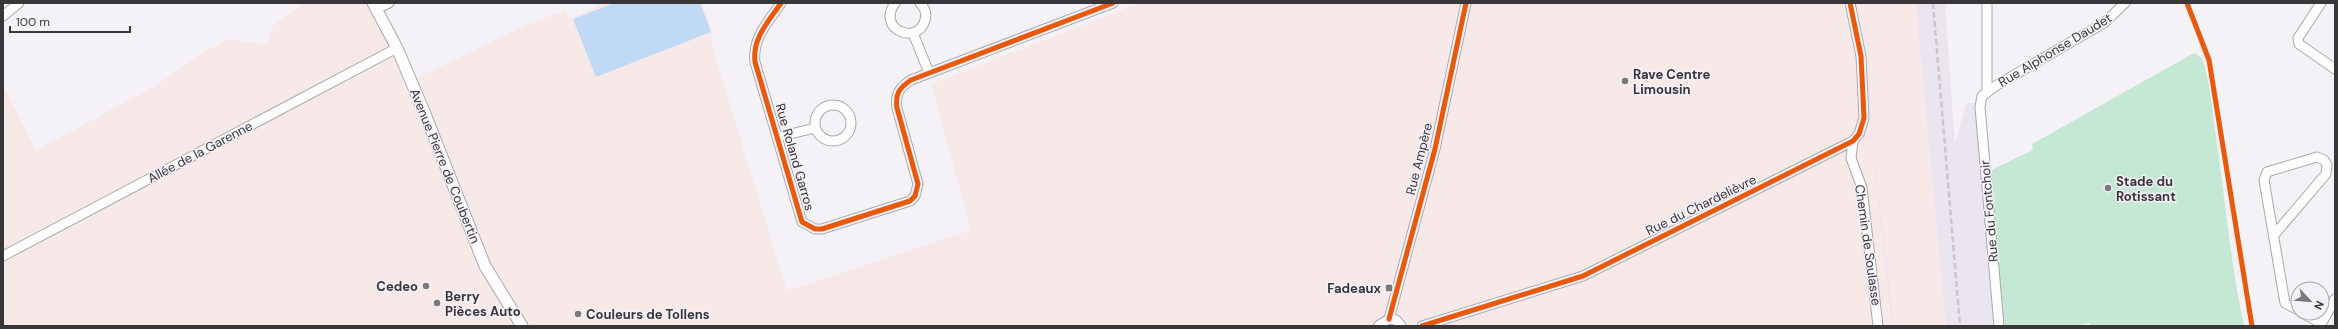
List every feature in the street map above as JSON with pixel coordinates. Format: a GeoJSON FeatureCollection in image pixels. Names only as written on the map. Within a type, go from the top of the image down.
{"type":"FeatureCollection","features":[{"type":"Feature","properties":{"kind":"street"},"geometry":{"type":"LineString","coordinates":[[3,16],[19,3]]}},
{"type":"Feature","properties":{"kind":"street"},"geometry":{"type":"LineString","coordinates":[[375,6],[389,3]]}},
{"type":"Feature","properties":{"kind":"street","name":"Rue Roland Garros"},"geometry":{"type":"LineString","coordinates":[[781,3],[758,38],[754,53],[802,222],[809,227],[822,229],[910,201],[915,196],[918,184],[897,108],[896,97],[901,87],[911,80],[1113,3]]}},
{"type":"Feature","properties":{"kind":"street"},"geometry":{"type":"LineString","coordinates":[[895,3],[890,15],[892,25],[901,32],[913,33],[918,31],[925,21],[925,11],[920,3]]}},
{"type":"Feature","properties":{"kind":"street","name":"Rue Ampère"},"geometry":{"type":"LineString","coordinates":[[1389,319],[1434,149],[1466,3]]}},
{"type":"Feature","properties":{"kind":"street"},"geometry":{"type":"LineString","coordinates":[[1850,3],[1861,56],[1864,118],[1859,134],[1853,141]]}},
{"type":"Feature","properties":{"kind":"street","name":"Rue du Fontchoir"},"geometry":{"type":"LineString","coordinates":[[1987,3],[1985,93],[1980,107],[1999,326]]}},
{"type":"Feature","properties":{"kind":"street","name":"Rue Alphonse Daudet"},"geometry":{"type":"LineString","coordinates":[[1985,93],[2104,23],[2126,3]]}},
{"type":"Feature","properties":{"kind":"street"},"geometry":{"type":"LineString","coordinates":[[2321,3],[2298,38],[2299,44],[2335,69]]}},
{"type":"Feature","properties":{"kind":"street","name":"Avenue Pierre de Coubertin"},"geometry":{"type":"LineString","coordinates":[[375,6],[397,48],[484,266],[522,326]]}},
{"type":"Feature","properties":{"kind":"street"},"geometry":{"type":"LineString","coordinates":[[913,33],[930,73]]}},
{"type":"Feature","properties":{"kind":"street","name":"Allée de la Garenne"},"geometry":{"type":"LineString","coordinates":[[3,256],[397,48]]}},
{"type":"Feature","properties":{"kind":"street"},"geometry":{"type":"LineString","coordinates":[[778,137],[815,128]]}},
{"type":"Feature","properties":{"kind":"street","name":"Rue du Chardelièvre"},"geometry":{"type":"LineString","coordinates":[[1422,326],[1583,276],[1853,141]]}},
{"type":"Feature","properties":{"kind":"street","name":"Chemin de Soulasse"},"geometry":{"type":"LineString","coordinates":[[1853,141],[1851,158],[1862,188],[1878,326]]}},
{"type":"Feature","properties":{"kind":"street"},"geometry":{"type":"LineString","coordinates":[[2274,235],[2326,174],[2327,165],[2324,160],[2317,157],[2267,172],[2264,180],[2285,303],[2290,306]]}},
{"type":"Feature","properties":{"kind":"street"},"geometry":{"type":"LineString","coordinates":[[2321,325],[2335,299]]}},
{"type":"Feature","properties":{"kind":"street"},"geometry":{"type":"LineString","coordinates":[[1378,326],[1389,319],[1396,320],[1401,326]]}},
{"type":"Feature","properties":{"kind":"shaded area"},"geometry":{"type":"Polygon","coordinates":[[[304,3],[369,3],[408,82],[526,25],[566,10],[569,19],[604,3],[702,3],[712,31],[711,42],[787,291],[971,230],[931,84],[1140,3],[1856,3],[1868,57],[1871,138],[1892,326],[3,326],[3,85],[36,150],[154,87],[201,53],[229,39],[266,45],[274,24],[304,3]]]}},
{"type":"Feature","properties":{"kind":"shaded area"},"geometry":{"type":"Polygon","coordinates":[[[1856,3],[1945,3],[1955,146],[1966,103],[1978,103],[1996,326],[1892,326],[1871,138],[1868,57],[1856,3]]]}},
{"type":"Feature","properties":{"kind":"shaded area"},"geometry":{"type":"Polygon","coordinates":[[[1857,3],[1916,3],[1946,326],[1894,326],[1872,138],[1869,58],[1857,3]]]}},
{"type":"Feature","properties":{"kind":"green space","name":"Stade du Rotissant"},"geometry":{"type":"Polygon","coordinates":[[[2194,53],[2202,58],[2209,85],[2231,253],[2244,326],[2090,326],[2090,323],[2074,326],[2002,326],[1991,205],[1995,201],[1994,194],[1990,191],[1989,171],[2033,150],[2032,144],[2194,53]]]}},
{"type":"Feature","properties":{"kind":"water"},"geometry":{"type":"Polygon","coordinates":[[[614,3],[700,3],[711,32],[596,77],[573,19],[614,3]]]}},
{"type":"Feature","properties":{"kind":"railway"},"geometry":{"type":"LineString","coordinates":[[1933,3],[1960,326]]}},
{"type":"Feature","properties":{"kind":"cycle path"},"geometry":{"type":"LineString","coordinates":[[781,3],[762,30],[756,45],[755,62],[802,222],[815,229],[822,229],[910,201],[915,196],[918,184],[897,108],[897,95],[907,83],[911,80],[1113,3]]}},
{"type":"Feature","properties":{"kind":"cycle path"},"geometry":{"type":"LineString","coordinates":[[1389,319],[1435,149],[1466,3]]}},
{"type":"Feature","properties":{"kind":"cycle path"},"geometry":{"type":"LineString","coordinates":[[1422,326],[1583,276],[1853,141],[1859,134],[1864,118],[1861,56],[1850,3]]}},
{"type":"Feature","properties":{"kind":"cycle path"},"geometry":{"type":"LineString","coordinates":[[2187,3],[2209,60],[2252,326]]}},
{"type":"Feature","properties":{"kind":"place","name":"Rave Centre Limousin"},"geometry":{"type":"Point","coordinates":[1625,81]}},
{"type":"Feature","properties":{"kind":"place","name":"Stade du Rotissant"},"geometry":{"type":"Point","coordinates":[2108,188]}},
{"type":"Feature","properties":{"kind":"place","name":"Cedeo"},"geometry":{"type":"Point","coordinates":[426,286]}},
{"type":"Feature","properties":{"kind":"place","name":"Fadeaux"},"geometry":{"type":"Point","coordinates":[1389,288]}},
{"type":"Feature","properties":{"kind":"place","name":"Berry Pièces Auto"},"geometry":{"type":"Point","coordinates":[437,303]}},
{"type":"Feature","properties":{"kind":"place","name":"Couleurs de Tollens"},"geometry":{"type":"Point","coordinates":[578,314]}}]}
